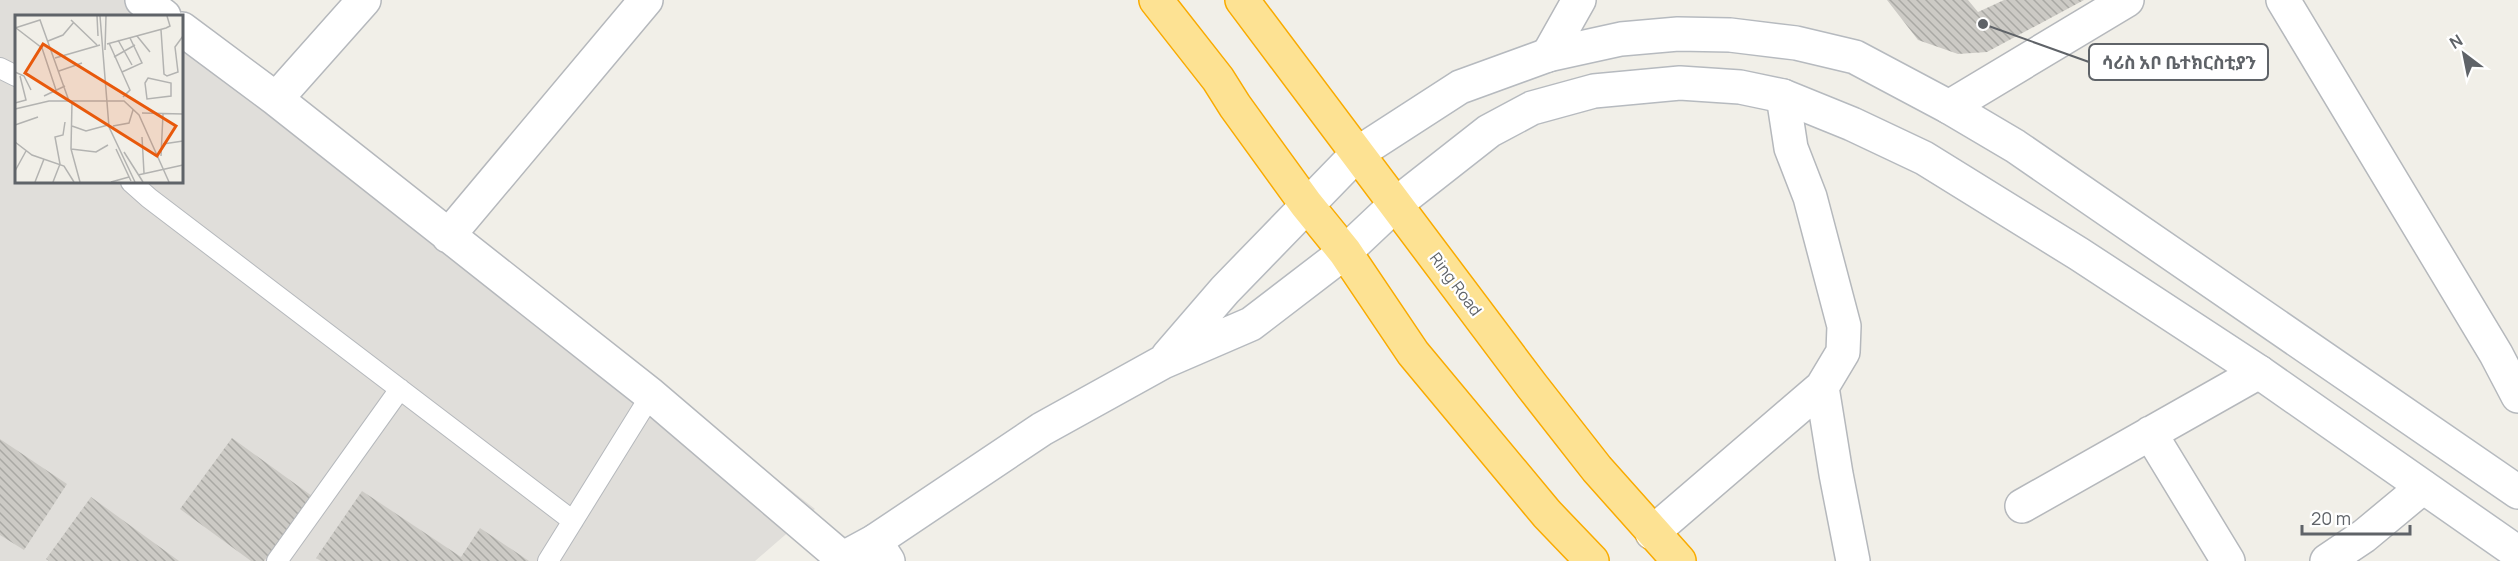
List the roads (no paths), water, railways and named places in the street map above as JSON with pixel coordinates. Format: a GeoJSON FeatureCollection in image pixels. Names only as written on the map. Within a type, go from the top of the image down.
{"type":"FeatureCollection","features":[{"type":"Feature","properties":{"kind":"highway"},"geometry":{"type":"LineString","coordinates":[[1156,0],[1218,80],[1306,204],[1345,252],[1413,353],[1534,499],[1589,560]]}},
{"type":"Feature","properties":{"kind":"highway","name":"Ring Road"},"geometry":{"type":"LineString","coordinates":[[1242,0],[1532,386],[1597,469],[1679,561]]}},
{"type":"Feature","properties":{"kind":"main road"},"geometry":{"type":"LineString","coordinates":[[142,0],[163,15]]}},
{"type":"Feature","properties":{"kind":"main road"},"geometry":{"type":"LineString","coordinates":[[276,99],[364,0]]}},
{"type":"Feature","properties":{"kind":"main road"},"geometry":{"type":"LineString","coordinates":[[448,236],[646,0]]}},
{"type":"Feature","properties":{"kind":"main road"},"geometry":{"type":"LineString","coordinates":[[1548,55],[1579,0]]}},
{"type":"Feature","properties":{"kind":"main road"},"geometry":{"type":"LineString","coordinates":[[1949,107],[2127,0]]}},
{"type":"Feature","properties":{"kind":"main road"},"geometry":{"type":"LineString","coordinates":[[2283,0],[2507,348],[2518,396]]}},
{"type":"Feature","properties":{"kind":"main road"},"geometry":{"type":"LineString","coordinates":[[183,30],[276,99],[651,395],[840,560],[881,551],[1042,429],[1163,362],[1251,324],[1345,252],[1396,204],[1489,131],[1532,108],[1594,91],[1680,83],[1740,87],[1783,96],[1852,124],[1924,158],[2079,254],[2259,372],[2518,554]]}},
{"type":"Feature","properties":{"kind":"main road"},"geometry":{"type":"LineString","coordinates":[[1163,362],[1225,290],[1358,153],[1460,87],[1548,55],[1621,39],[1678,34],[1730,35],[1796,43],[1855,57],[1949,107],[2015,146],[2518,492]]}},
{"type":"Feature","properties":{"kind":"main road"},"geometry":{"type":"LineString","coordinates":[[1652,533],[1822,387],[1843,352],[1844,326],[1810,197],[1791,148],[1783,96]]}},
{"type":"Feature","properties":{"kind":"main road"},"geometry":{"type":"LineString","coordinates":[[2022,506],[2259,372]]}},
{"type":"Feature","properties":{"kind":"main road"},"geometry":{"type":"LineString","coordinates":[[1822,387],[1853,561]]}},
{"type":"Feature","properties":{"kind":"main road"},"geometry":{"type":"LineString","coordinates":[[2150,433],[2228,561]]}},
{"type":"Feature","properties":{"kind":"main road"},"geometry":{"type":"LineString","coordinates":[[2327,561],[2364,536],[2423,487]]}},
{"type":"Feature","properties":{"kind":"lane"},"geometry":{"type":"LineString","coordinates":[[0,68],[15,76]]}},
{"type":"Feature","properties":{"kind":"lane"},"geometry":{"type":"LineString","coordinates":[[132,183],[573,521]]}},
{"type":"Feature","properties":{"kind":"lane"},"geometry":{"type":"LineString","coordinates":[[278,561],[400,390]]}},
{"type":"Feature","properties":{"kind":"lane"},"geometry":{"type":"LineString","coordinates":[[548,561],[651,395]]}},
{"type":"Feature","properties":{"kind":"place","name":"ሳሪስ አቦ ቤተክርስቲያን"},"geometry":{"type":"Point","coordinates":[1983,24]}}]}
